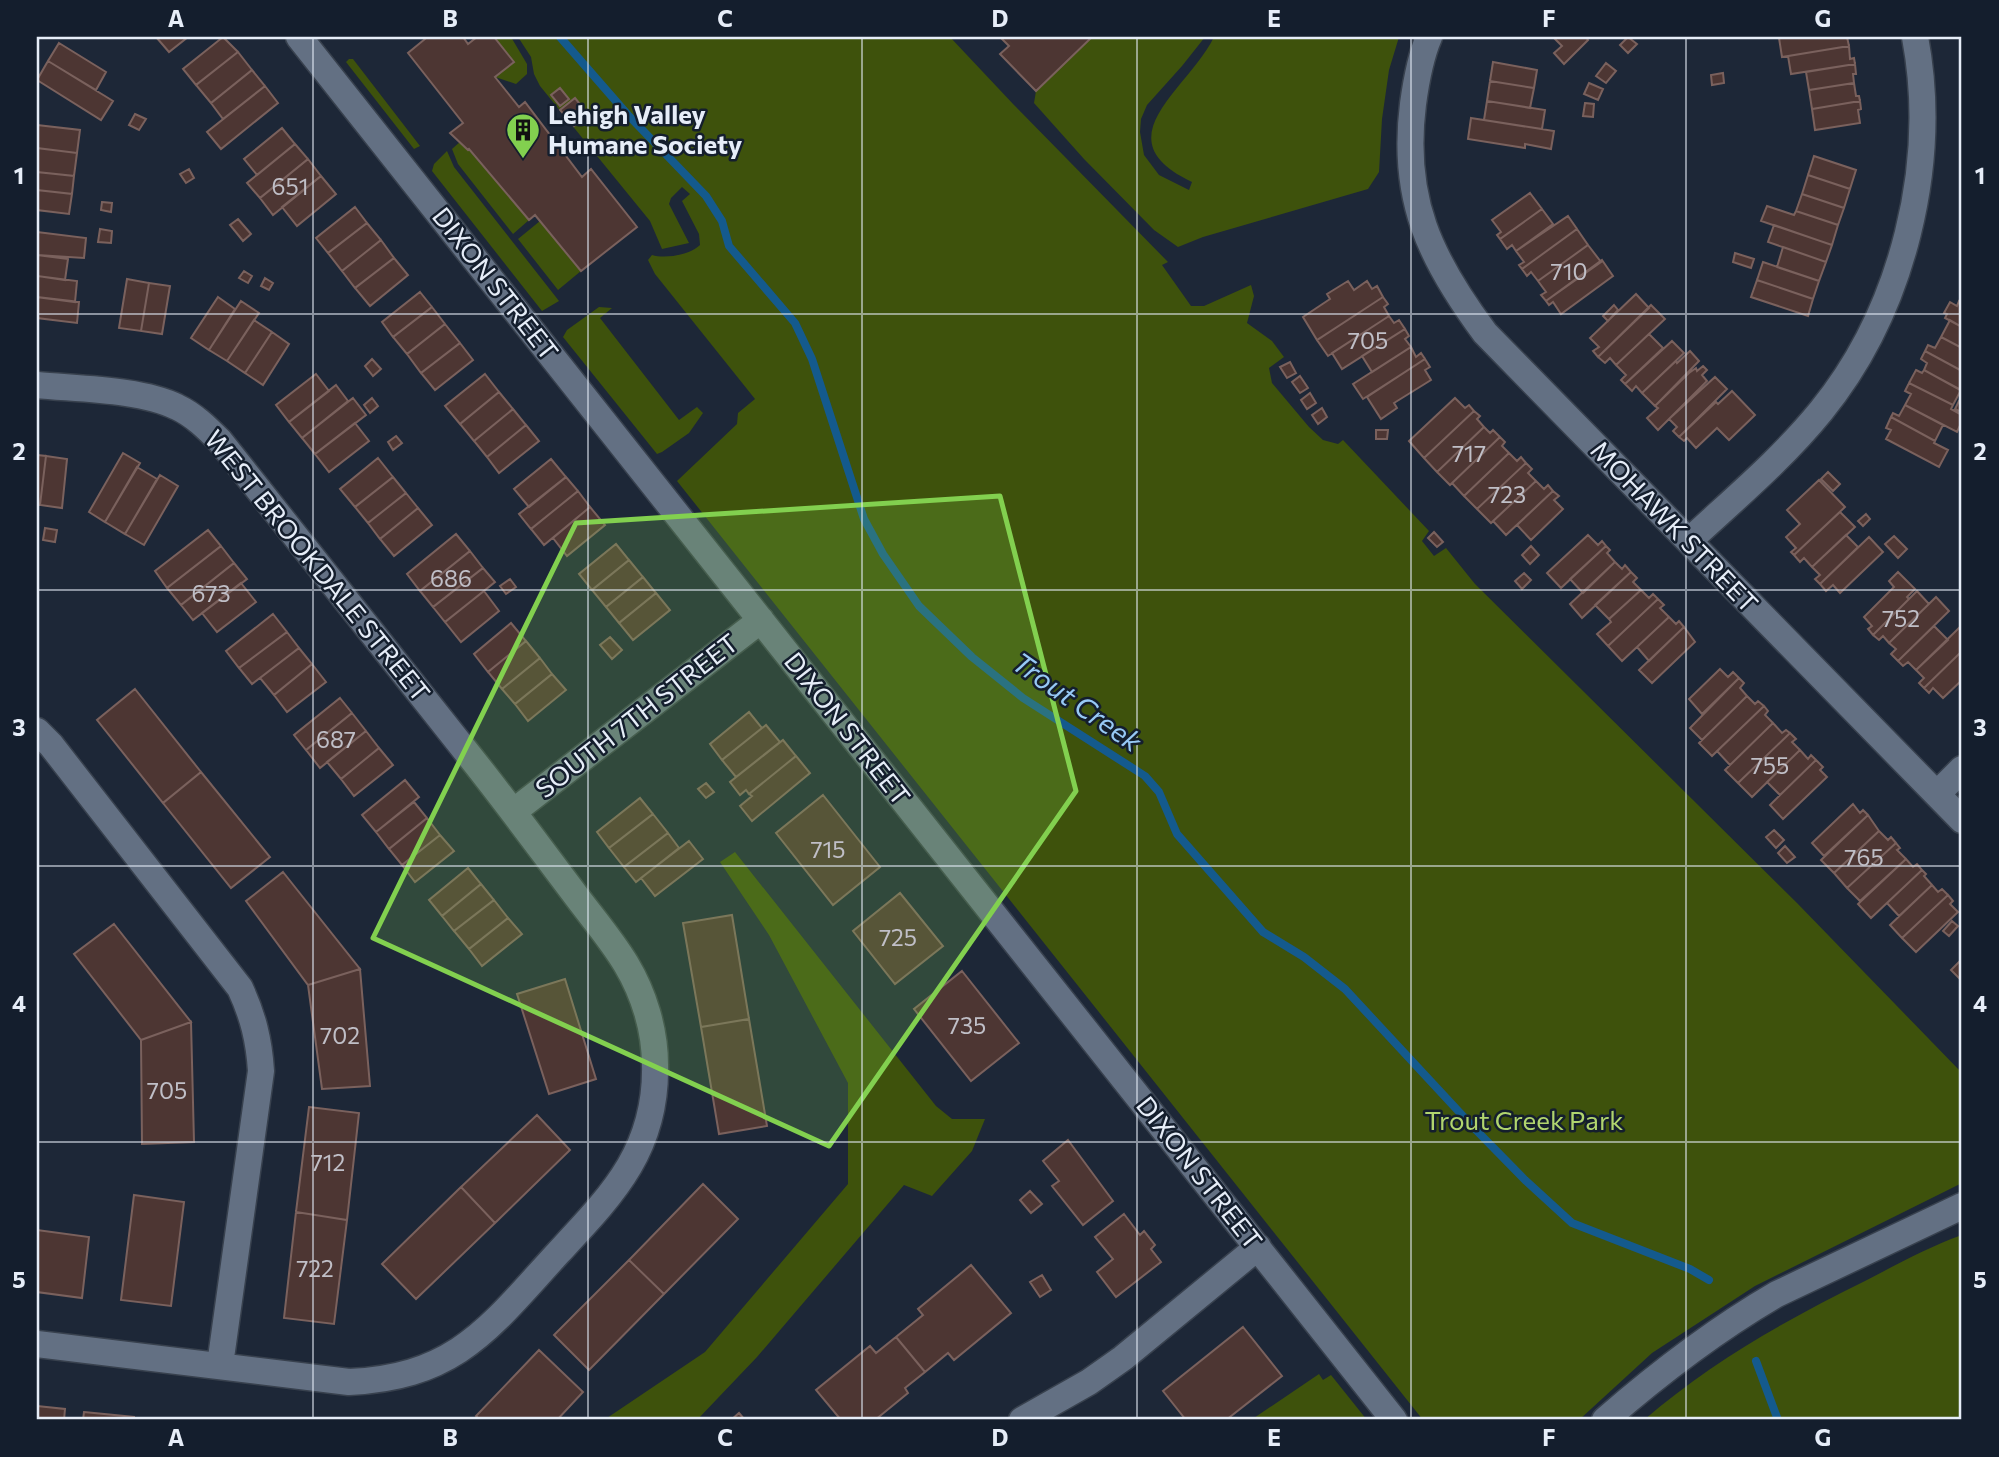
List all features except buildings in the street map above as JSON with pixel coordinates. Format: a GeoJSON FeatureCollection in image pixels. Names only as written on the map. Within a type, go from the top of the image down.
{"type":"FeatureCollection","features":[{"type":"Feature","properties":{"kind":"street","name":"DIXON STREET"},"geometry":{"type":"LineString","coordinates":[[299,37],[1394,1420]]}},
{"type":"Feature","properties":{"kind":"street","name":"MOHAWK STREET"},"geometry":{"type":"LineString","coordinates":[[1429,37],[1416,81],[1410,131],[1411,172],[1418,212],[1435,255],[1457,295],[1485,333],[1962,820]]}},
{"type":"Feature","properties":{"kind":"street"},"geometry":{"type":"LineString","coordinates":[[1689,541],[1790,446],[1823,409],[1859,354],[1881,309],[1904,247],[1915,199],[1921,150],[1922,100],[1915,37]]}},
{"type":"Feature","properties":{"kind":"street","name":"WEST BROOKDALE STREET"},"geometry":{"type":"LineString","coordinates":[[37,385],[148,397],[176,407],[201,423],[220,441],[513,812],[625,963],[641,995],[651,1028],[655,1064],[653,1099],[645,1133],[631,1166],[611,1195],[498,1319],[473,1341],[445,1359],[398,1377],[349,1382],[37,1345]]}},
{"type":"Feature","properties":{"kind":"street","name":"SOUTH 7TH STREET"},"geometry":{"type":"LineString","coordinates":[[513,812],[761,620]]}},
{"type":"Feature","properties":{"kind":"street"},"geometry":{"type":"LineString","coordinates":[[37,731],[51,745],[232,978],[252,1016],[260,1045],[261,1071],[220,1365]]}},
{"type":"Feature","properties":{"kind":"street"},"geometry":{"type":"LineString","coordinates":[[1937,794],[1962,769]]}},
{"type":"Feature","properties":{"kind":"street"},"geometry":{"type":"LineString","coordinates":[[1605,1420],[1697,1345],[1777,1294],[1962,1206]]}},
{"type":"Feature","properties":{"kind":"street"},"geometry":{"type":"LineString","coordinates":[[1022,1420],[1115,1364],[1258,1247]]}},
{"type":"Feature","properties":{"kind":"highlighted area"},"geometry":{"type":"Polygon","coordinates":[[[1000,496],[1076,791],[829,1146],[373,938],[576,523],[1000,496]]]}},
{"type":"Feature","properties":{"kind":"green space"},"geometry":{"type":"Polygon","coordinates":[[[494,37],[511,37],[527,64],[527,74],[516,84],[495,77],[514,62],[494,37]]]}},
{"type":"Feature","properties":{"kind":"green space","name":"Trout Creek Park"},"geometry":{"type":"Polygon","coordinates":[[[518,37],[950,37],[1168,262],[1162,265],[1191,306],[1204,306],[1251,285],[1254,296],[1247,323],[1272,341],[1284,357],[1269,368],[1272,383],[1309,427],[1323,440],[1338,444],[1343,440],[1429,531],[1422,541],[1434,556],[1446,548],[1475,584],[1797,903],[1962,1073],[1962,1183],[1755,1286],[1652,1353],[1579,1420],[1423,1420],[677,481],[737,424],[738,413],[755,399],[655,274],[648,260],[652,255],[664,257],[684,254],[700,245],[699,234],[682,201],[690,194],[682,187],[669,204],[689,243],[662,249],[650,221],[540,86],[534,74],[531,57],[518,37]]]}},
{"type":"Feature","properties":{"kind":"green space"},"geometry":{"type":"Polygon","coordinates":[[[1092,37],[1205,37],[1147,105],[1141,119],[1144,155],[1159,175],[1189,190],[1192,182],[1166,166],[1153,149],[1152,131],[1159,113],[1214,37],[1399,37],[1389,70],[1382,119],[1379,172],[1368,189],[1203,237],[1178,247],[1154,230],[1084,159],[1034,103],[1036,91],[1092,37]]]}},
{"type":"Feature","properties":{"kind":"green space"},"geometry":{"type":"Polygon","coordinates":[[[353,59],[420,146],[414,149],[346,62],[353,59]]]}},
{"type":"Feature","properties":{"kind":"green space"},"geometry":{"type":"Polygon","coordinates":[[[461,141],[492,177],[494,176],[529,220],[513,234],[458,164],[452,149],[461,141]]]}},
{"type":"Feature","properties":{"kind":"green space"},"geometry":{"type":"Polygon","coordinates":[[[447,151],[454,167],[559,301],[542,311],[432,171],[434,164],[447,151]]]}},
{"type":"Feature","properties":{"kind":"green space"},"geometry":{"type":"Polygon","coordinates":[[[540,221],[581,271],[558,290],[518,239],[540,221]]]}},
{"type":"Feature","properties":{"kind":"green space"},"geometry":{"type":"Polygon","coordinates":[[[599,307],[612,308],[600,318],[679,420],[697,407],[703,413],[689,433],[662,452],[657,454],[563,337],[567,330],[599,307]]]}},
{"type":"Feature","properties":{"kind":"green space"},"geometry":{"type":"Polygon","coordinates":[[[735,852],[936,1106],[952,1119],[985,1119],[972,1151],[932,1196],[904,1185],[757,1357],[697,1420],[604,1420],[705,1352],[848,1184],[848,1083],[769,935],[720,862],[735,852]]]}},
{"type":"Feature","properties":{"kind":"green space"},"geometry":{"type":"Polygon","coordinates":[[[1962,1235],[1962,1420],[1644,1420],[1696,1379],[1750,1343],[1913,1256],[1962,1235]]]}},
{"type":"Feature","properties":{"kind":"green space"},"geometry":{"type":"Polygon","coordinates":[[[1319,1374],[1323,1380],[1331,1375],[1367,1420],[1251,1420],[1319,1374]]]}},
{"type":"Feature","properties":{"kind":"waterway","name":"Trout Creek"},"geometry":{"type":"LineString","coordinates":[[560,37],[628,115],[706,196],[722,221],[729,246],[795,323],[812,359],[864,519],[883,554],[919,606],[972,657],[1023,698],[1145,776],[1159,792],[1177,834],[1263,932],[1304,957],[1345,989],[1475,1129],[1572,1223],[1690,1269],[1709,1280]]}},
{"type":"Feature","properties":{"kind":"waterway","name":"Trout Creek"},"geometry":{"type":"LineString","coordinates":[[1756,1361],[1778,1420]]}},
{"type":"Feature","properties":{"kind":"place","name":"Lehigh Valley Humane Society"},"geometry":{"type":"Point","coordinates":[523,160]}}]}
